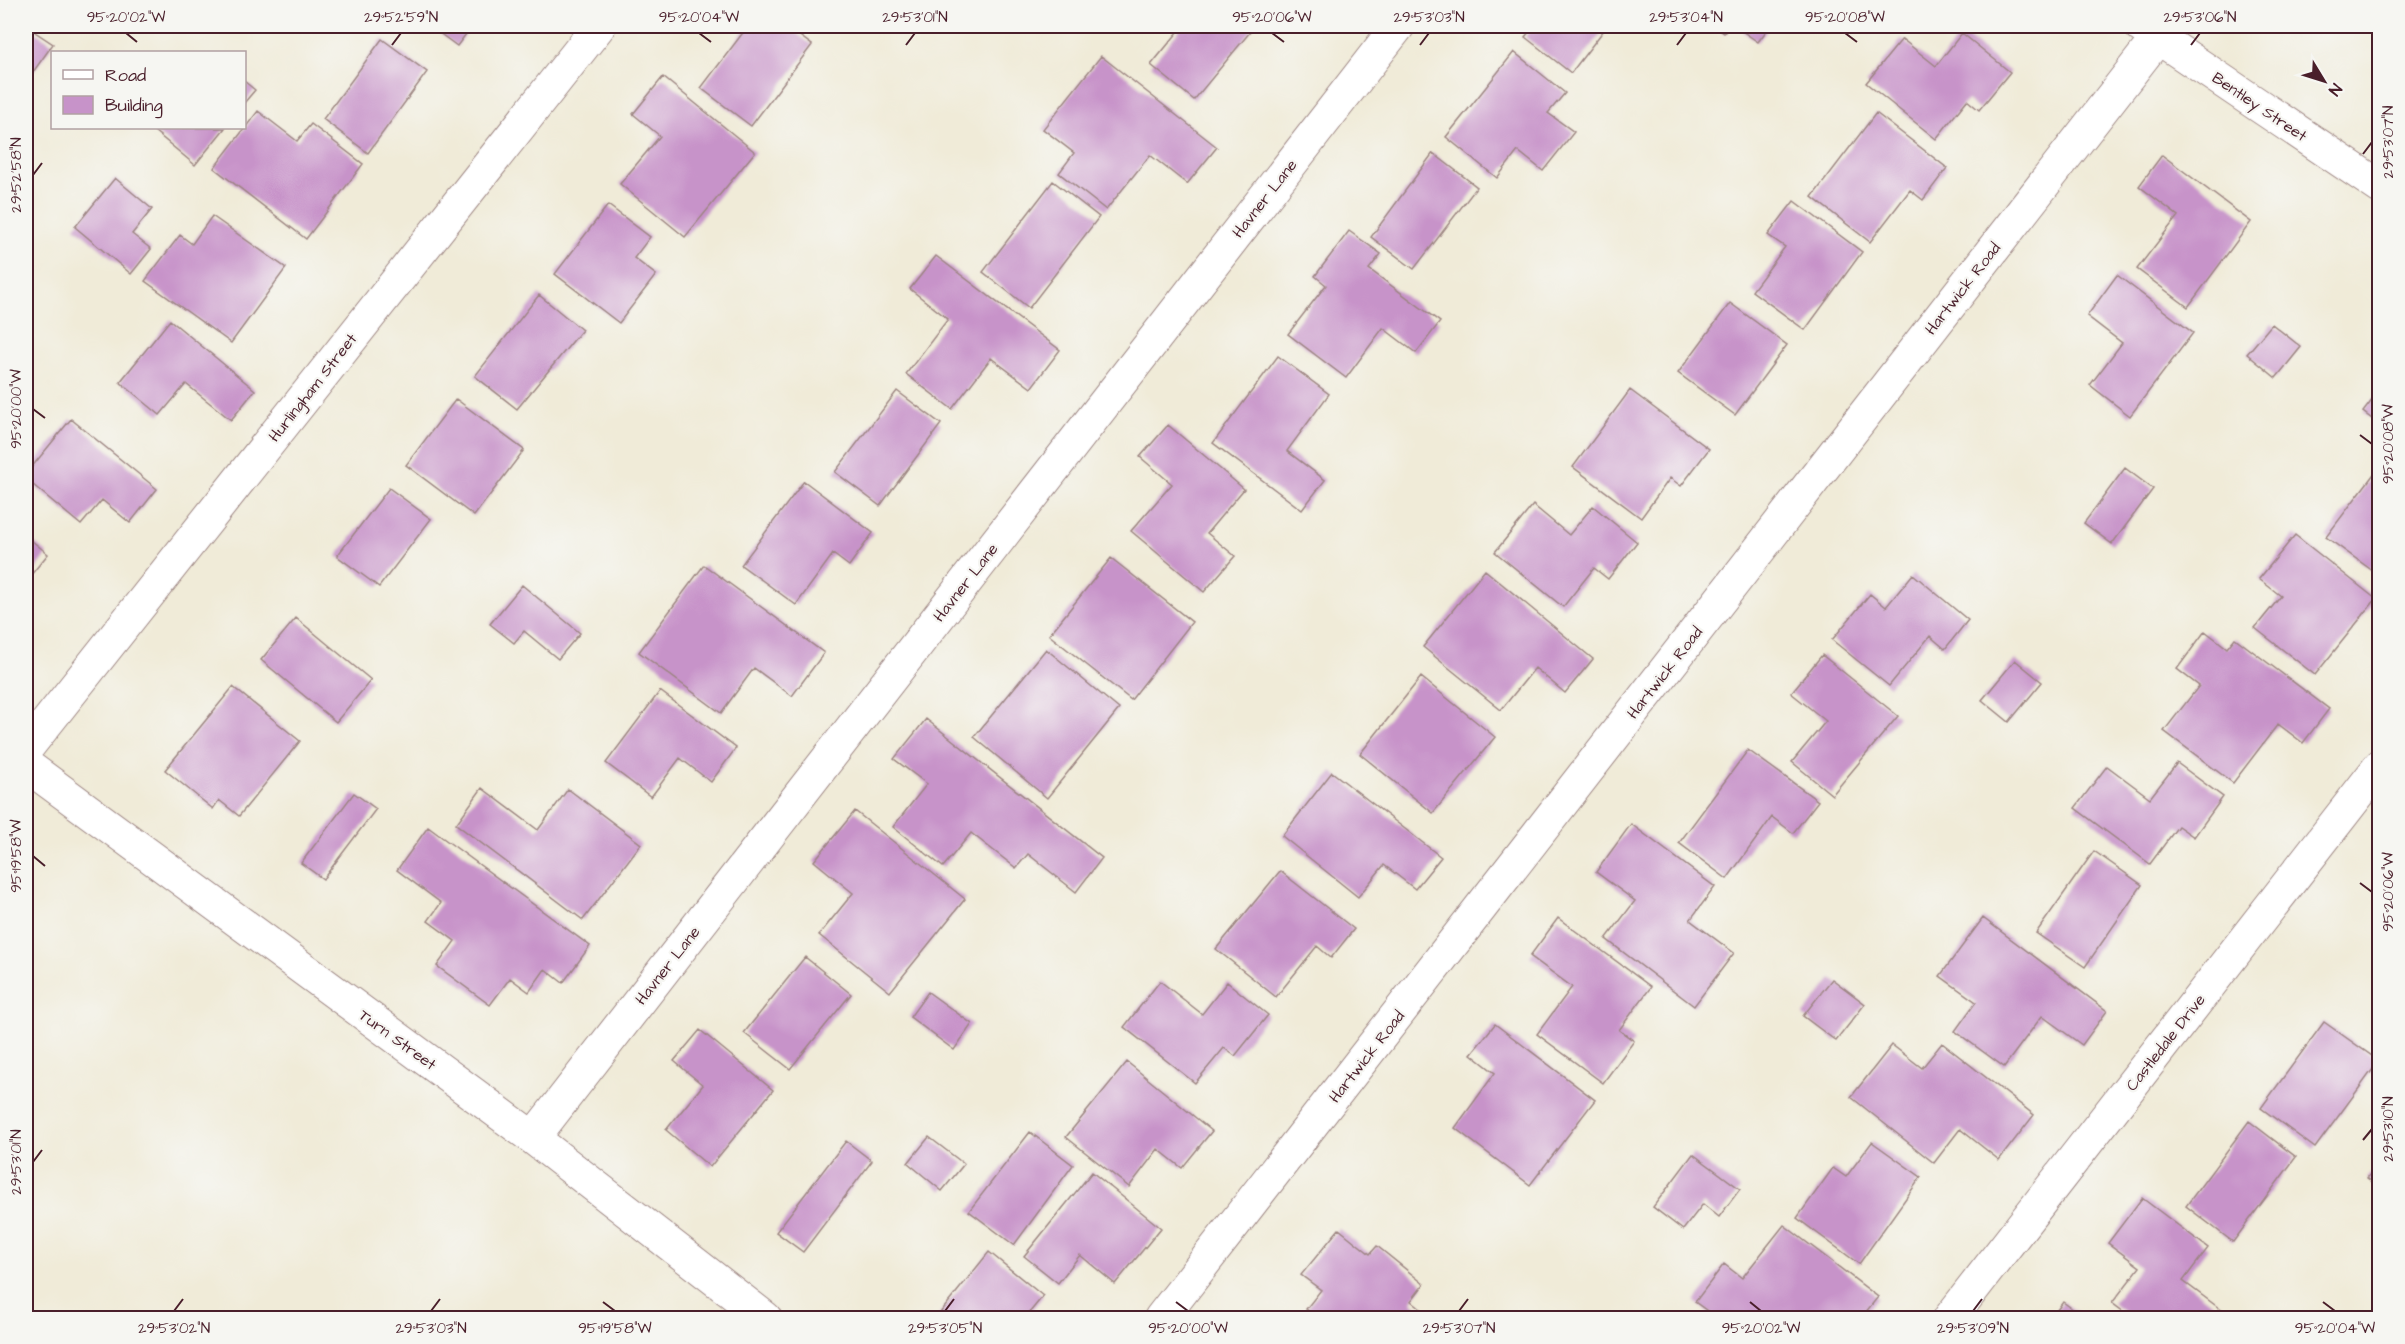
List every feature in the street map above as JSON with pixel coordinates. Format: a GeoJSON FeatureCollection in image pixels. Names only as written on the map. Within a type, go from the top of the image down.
{"type":"FeatureCollection","features":[{"type":"Feature","properties":{"kind":"street","name":"Hurlingham Street"},"geometry":{"type":"LineString","coordinates":[[26,749],[599,26]]}},
{"type":"Feature","properties":{"kind":"street","name":"Havner Lane"},"geometry":{"type":"LineString","coordinates":[[533,1138],[1398,26]]}},
{"type":"Feature","properties":{"kind":"street","name":"Bentley Street"},"geometry":{"type":"LineString","coordinates":[[2155,29],[2379,187]]}},
{"type":"Feature","properties":{"kind":"street","name":"Hartwick Road"},"geometry":{"type":"LineString","coordinates":[[1161,1318],[2155,29]]}},
{"type":"Feature","properties":{"kind":"street","name":"Turn Street"},"geometry":{"type":"LineString","coordinates":[[26,765],[533,1138],[765,1318]]}},
{"type":"Feature","properties":{"kind":"street","name":"Castledale Drive"},"geometry":{"type":"LineString","coordinates":[[1950,1318],[2379,766]]}},
{"type":"Feature","properties":{"kind":"building"},"geometry":{"type":"Polygon","coordinates":[[[26,26],[53,44],[26,82],[26,26]]]}},
{"type":"Feature","properties":{"kind":"building"},"geometry":{"type":"Polygon","coordinates":[[[430,26],[472,26],[457,46],[430,26]]]}},
{"type":"Feature","properties":{"kind":"building"},"geometry":{"type":"Polygon","coordinates":[[[748,26],[786,26],[812,45],[751,126],[701,88],[748,26]]]}},
{"type":"Feature","properties":{"kind":"building"},"geometry":{"type":"Polygon","coordinates":[[[1183,26],[1255,26],[1194,100],[1151,65],[1183,26]]]}},
{"type":"Feature","properties":{"kind":"building"},"geometry":{"type":"Polygon","coordinates":[[[1534,26],[1607,26],[1571,73],[1525,37],[1534,26]]]}},
{"type":"Feature","properties":{"kind":"building"},"geometry":{"type":"Polygon","coordinates":[[[1714,26],[1730,26],[1724,33],[1714,26]]]}},
{"type":"Feature","properties":{"kind":"building"},"geometry":{"type":"Polygon","coordinates":[[[1735,26],[1770,26],[1758,42],[1735,26]]]}},
{"type":"Feature","properties":{"kind":"building"},"geometry":{"type":"Polygon","coordinates":[[[1962,33],[2010,72],[1979,110],[1967,100],[1936,139],[1866,83],[1902,39],[1936,66],[1962,33]]]}},
{"type":"Feature","properties":{"kind":"building"},"geometry":{"type":"Polygon","coordinates":[[[382,39],[427,72],[368,153],[323,119],[382,39]]]}},
{"type":"Feature","properties":{"kind":"building"},"geometry":{"type":"Polygon","coordinates":[[[1514,52],[1565,93],[1548,113],[1574,132],[1543,171],[1518,151],[1497,178],[1446,137],[1514,52]]]}},
{"type":"Feature","properties":{"kind":"building"},"geometry":{"type":"Polygon","coordinates":[[[1101,56],[1217,147],[1187,184],[1150,155],[1106,210],[1059,173],[1074,153],[1043,129],[1101,56]]]}},
{"type":"Feature","properties":{"kind":"building"},"geometry":{"type":"Polygon","coordinates":[[[663,77],[755,152],[685,237],[620,184],[660,136],[633,114],[663,77]]]}},
{"type":"Feature","properties":{"kind":"building"},"geometry":{"type":"Polygon","coordinates":[[[246,83],[255,90],[246,101],[246,83]]]}},
{"type":"Feature","properties":{"kind":"building"},"geometry":{"type":"Polygon","coordinates":[[[258,111],[297,141],[311,124],[363,164],[306,239],[214,168],[258,111]]]}},
{"type":"Feature","properties":{"kind":"building"},"geometry":{"type":"Polygon","coordinates":[[[1876,113],[1947,168],[1923,200],[1910,190],[1870,242],[1812,197],[1876,113]]]}},
{"type":"Feature","properties":{"kind":"building"},"geometry":{"type":"Polygon","coordinates":[[[154,129],[224,129],[195,165],[153,130],[154,129]]]}},
{"type":"Feature","properties":{"kind":"building"},"geometry":{"type":"Polygon","coordinates":[[[1433,153],[1477,187],[1414,269],[1371,237],[1433,153]]]}},
{"type":"Feature","properties":{"kind":"building"},"geometry":{"type":"Polygon","coordinates":[[[2162,155],[2251,222],[2188,307],[2137,269],[2178,216],[2139,186],[2162,155]]]}},
{"type":"Feature","properties":{"kind":"building"},"geometry":{"type":"Polygon","coordinates":[[[115,178],[152,209],[132,234],[151,249],[131,274],[75,227],[115,178]]]}},
{"type":"Feature","properties":{"kind":"building"},"geometry":{"type":"Polygon","coordinates":[[[1053,181],[1099,217],[1029,308],[983,272],[1053,181]]]}},
{"type":"Feature","properties":{"kind":"building"},"geometry":{"type":"Polygon","coordinates":[[[1794,201],[1862,252],[1805,330],[1752,291],[1785,247],[1768,235],[1794,201]]]}},
{"type":"Feature","properties":{"kind":"building"},"geometry":{"type":"Polygon","coordinates":[[[608,205],[650,237],[634,258],[656,275],[619,323],[555,274],[608,205]]]}},
{"type":"Feature","properties":{"kind":"building"},"geometry":{"type":"Polygon","coordinates":[[[212,216],[286,268],[231,343],[145,281],[180,235],[192,244],[212,216]]]}},
{"type":"Feature","properties":{"kind":"building"},"geometry":{"type":"Polygon","coordinates":[[[1349,231],[1381,254],[1369,269],[1440,322],[1416,353],[1383,328],[1346,378],[1288,334],[1326,285],[1315,276],[1349,231]]]}},
{"type":"Feature","properties":{"kind":"building"},"geometry":{"type":"Polygon","coordinates":[[[936,256],[1060,350],[1031,388],[991,358],[952,409],[906,374],[948,319],[910,289],[936,256]]]}},
{"type":"Feature","properties":{"kind":"building"},"geometry":{"type":"Polygon","coordinates":[[[2117,275],[2193,333],[2130,416],[2090,385],[2122,343],[2087,316],[2117,275]]]}},
{"type":"Feature","properties":{"kind":"building"},"geometry":{"type":"Polygon","coordinates":[[[539,295],[582,330],[517,409],[475,376],[539,295]]]}},
{"type":"Feature","properties":{"kind":"building"},"geometry":{"type":"Polygon","coordinates":[[[1730,303],[1787,345],[1735,415],[1678,373],[1730,303]]]}},
{"type":"Feature","properties":{"kind":"building"},"geometry":{"type":"Polygon","coordinates":[[[170,320],[255,390],[231,420],[186,384],[160,415],[120,382],[170,320]]]}},
{"type":"Feature","properties":{"kind":"building"},"geometry":{"type":"Polygon","coordinates":[[[2272,324],[2301,347],[2276,378],[2247,354],[2272,324]]]}},
{"type":"Feature","properties":{"kind":"building"},"geometry":{"type":"Polygon","coordinates":[[[1278,356],[1329,394],[1287,451],[1325,480],[1302,510],[1213,443],[1278,356]]]}},
{"type":"Feature","properties":{"kind":"building"},"geometry":{"type":"Polygon","coordinates":[[[1630,390],[1709,449],[1681,486],[1670,478],[1641,518],[1573,467],[1630,390]]]}},
{"type":"Feature","properties":{"kind":"building"},"geometry":{"type":"Polygon","coordinates":[[[2380,390],[2380,425],[2363,412],[2380,390]]]}},
{"type":"Feature","properties":{"kind":"building"},"geometry":{"type":"Polygon","coordinates":[[[897,391],[941,424],[880,506],[835,472],[897,391]]]}},
{"type":"Feature","properties":{"kind":"building"},"geometry":{"type":"Polygon","coordinates":[[[456,399],[524,450],[474,516],[406,465],[456,399]]]}},
{"type":"Feature","properties":{"kind":"building"},"geometry":{"type":"Polygon","coordinates":[[[71,419],[157,489],[130,523],[102,500],[81,525],[26,479],[26,474],[71,419]]]}},
{"type":"Feature","properties":{"kind":"building"},"geometry":{"type":"Polygon","coordinates":[[[1168,425],[1244,489],[1207,533],[1235,556],[1204,592],[1131,531],[1172,484],[1140,457],[1168,425]]]}},
{"type":"Feature","properties":{"kind":"building"},"geometry":{"type":"Polygon","coordinates":[[[2380,466],[2380,576],[2326,537],[2380,466]]]}},
{"type":"Feature","properties":{"kind":"building"},"geometry":{"type":"Polygon","coordinates":[[[2125,468],[2153,489],[2112,544],[2084,523],[2125,468]]]}},
{"type":"Feature","properties":{"kind":"building"},"geometry":{"type":"Polygon","coordinates":[[[804,481],[873,533],[849,566],[833,554],[796,605],[741,565],[804,481]]]}},
{"type":"Feature","properties":{"kind":"building"},"geometry":{"type":"Polygon","coordinates":[[[389,488],[431,519],[379,587],[337,556],[389,488]]]}},
{"type":"Feature","properties":{"kind":"building"},"geometry":{"type":"Polygon","coordinates":[[[1533,505],[1569,535],[1593,506],[1637,542],[1608,579],[1594,568],[1563,607],[1495,552],[1533,505]]]}},
{"type":"Feature","properties":{"kind":"building"},"geometry":{"type":"Polygon","coordinates":[[[2295,535],[2376,599],[2315,675],[2255,628],[2281,596],[2259,579],[2295,535]]]}},
{"type":"Feature","properties":{"kind":"building"},"geometry":{"type":"Polygon","coordinates":[[[26,536],[48,554],[26,581],[26,536]]]}},
{"type":"Feature","properties":{"kind":"building"},"geometry":{"type":"Polygon","coordinates":[[[1111,558],[1192,622],[1131,700],[1049,635],[1111,558]]]}},
{"type":"Feature","properties":{"kind":"building"},"geometry":{"type":"Polygon","coordinates":[[[704,565],[824,653],[792,696],[754,668],[721,713],[639,652],[704,565]]]}},
{"type":"Feature","properties":{"kind":"building"},"geometry":{"type":"Polygon","coordinates":[[[1485,570],[1593,659],[1565,693],[1535,668],[1501,710],[1423,647],[1485,570]]]}},
{"type":"Feature","properties":{"kind":"building"},"geometry":{"type":"Polygon","coordinates":[[[1913,574],[1968,620],[1945,649],[1930,636],[1889,686],[1832,640],[1870,594],[1886,607],[1913,574]]]}},
{"type":"Feature","properties":{"kind":"building"},"geometry":{"type":"Polygon","coordinates":[[[522,585],[580,633],[558,659],[524,631],[514,643],[490,624],[522,585]]]}},
{"type":"Feature","properties":{"kind":"building"},"geometry":{"type":"Polygon","coordinates":[[[296,618],[371,680],[336,722],[261,660],[296,618]]]}},
{"type":"Feature","properties":{"kind":"building"},"geometry":{"type":"Polygon","coordinates":[[[2205,631],[2227,648],[2235,638],[2329,709],[2303,743],[2278,724],[2233,783],[2164,731],[2199,686],[2177,669],[2205,631]]]}},
{"type":"Feature","properties":{"kind":"building"},"geometry":{"type":"Polygon","coordinates":[[[1046,649],[1119,709],[1047,798],[974,737],[1046,649]]]}},
{"type":"Feature","properties":{"kind":"building"},"geometry":{"type":"Polygon","coordinates":[[[1822,655],[1898,716],[1832,795],[1792,762],[1826,721],[1791,693],[1822,655]]]}},
{"type":"Feature","properties":{"kind":"building"},"geometry":{"type":"Polygon","coordinates":[[[2015,660],[2042,682],[2009,722],[1982,700],[2015,660]]]}},
{"type":"Feature","properties":{"kind":"building"},"geometry":{"type":"Polygon","coordinates":[[[1421,677],[1495,737],[1433,813],[1360,754],[1421,677]]]}},
{"type":"Feature","properties":{"kind":"building"},"geometry":{"type":"Polygon","coordinates":[[[233,687],[300,741],[239,816],[219,800],[213,809],[165,770],[233,687]]]}},
{"type":"Feature","properties":{"kind":"building"},"geometry":{"type":"Polygon","coordinates":[[[660,691],[736,748],[711,782],[680,758],[651,797],[606,763],[660,691]]]}},
{"type":"Feature","properties":{"kind":"building"},"geometry":{"type":"Polygon","coordinates":[[[926,719],[1102,858],[1076,892],[1028,854],[1016,868],[971,833],[943,867],[893,827],[927,784],[894,759],[926,719]]]}},
{"type":"Feature","properties":{"kind":"building"},"geometry":{"type":"Polygon","coordinates":[[[1748,750],[1818,801],[1793,833],[1772,817],[1727,879],[1679,843],[1748,750]]]}},
{"type":"Feature","properties":{"kind":"building"},"geometry":{"type":"Polygon","coordinates":[[[2177,763],[2223,797],[2194,837],[2178,826],[2150,864],[2075,808],[2107,766],[2150,798],[2177,763]]]}},
{"type":"Feature","properties":{"kind":"building"},"geometry":{"type":"Polygon","coordinates":[[[1332,772],[1441,857],[1415,889],[1384,865],[1358,897],[1282,836],[1332,772]]]}},
{"type":"Feature","properties":{"kind":"building"},"geometry":{"type":"Polygon","coordinates":[[[482,788],[538,830],[568,789],[641,844],[583,920],[456,824],[482,788]]]}},
{"type":"Feature","properties":{"kind":"building"},"geometry":{"type":"Polygon","coordinates":[[[354,793],[376,809],[323,879],[301,863],[354,793]]]}},
{"type":"Feature","properties":{"kind":"building"},"geometry":{"type":"Polygon","coordinates":[[[855,811],[965,899],[890,992],[819,935],[853,893],[814,861],[855,811]]]}},
{"type":"Feature","properties":{"kind":"building"},"geometry":{"type":"Polygon","coordinates":[[[1631,824],[1715,887],[1690,920],[1734,953],[1694,1006],[1606,939],[1635,901],[1596,872],[1631,824]]]}},
{"type":"Feature","properties":{"kind":"building"},"geometry":{"type":"Polygon","coordinates":[[[428,827],[590,946],[563,983],[545,969],[529,992],[510,978],[490,1005],[437,966],[455,941],[428,921],[441,903],[397,870],[428,827]]]}},
{"type":"Feature","properties":{"kind":"building"},"geometry":{"type":"Polygon","coordinates":[[[2094,851],[2142,885],[2085,967],[2036,933],[2094,851]]]}},
{"type":"Feature","properties":{"kind":"building"},"geometry":{"type":"Polygon","coordinates":[[[1280,871],[1354,929],[1331,958],[1317,946],[1276,997],[1216,949],[1280,871]]]}},
{"type":"Feature","properties":{"kind":"building"},"geometry":{"type":"Polygon","coordinates":[[[1558,918],[1651,987],[1619,1030],[1634,1041],[1603,1083],[1537,1034],[1572,987],[1530,956],[1558,918]]]}},
{"type":"Feature","properties":{"kind":"building"},"geometry":{"type":"Polygon","coordinates":[[[1983,918],[2107,1011],[2082,1045],[2042,1016],[2004,1067],[1955,1031],[1976,1002],[1940,976],[1983,918]]]}},
{"type":"Feature","properties":{"kind":"building"},"geometry":{"type":"Polygon","coordinates":[[[805,957],[851,994],[790,1069],[744,1033],[805,957]]]}},
{"type":"Feature","properties":{"kind":"building"},"geometry":{"type":"Polygon","coordinates":[[[1832,979],[1865,1004],[1836,1041],[1803,1016],[1832,979]]]}},
{"type":"Feature","properties":{"kind":"building"},"geometry":{"type":"Polygon","coordinates":[[[1160,981],[1202,1014],[1227,982],[1268,1015],[1235,1056],[1224,1048],[1195,1083],[1124,1027],[1160,981]]]}},
{"type":"Feature","properties":{"kind":"building"},"geometry":{"type":"Polygon","coordinates":[[[928,992],[972,1024],[954,1050],[910,1017],[928,992]]]}},
{"type":"Feature","properties":{"kind":"building"},"geometry":{"type":"Polygon","coordinates":[[[2324,1022],[2379,1061],[2315,1148],[2261,1108],[2324,1022]]]}},
{"type":"Feature","properties":{"kind":"building"},"geometry":{"type":"Polygon","coordinates":[[[1495,1024],[1595,1100],[1530,1185],[1455,1128],[1495,1073],[1471,1054],[1495,1024]]]}},
{"type":"Feature","properties":{"kind":"building"},"geometry":{"type":"Polygon","coordinates":[[[700,1030],[773,1090],[710,1167],[666,1130],[703,1085],[674,1061],[700,1030]]]}},
{"type":"Feature","properties":{"kind":"building"},"geometry":{"type":"Polygon","coordinates":[[[1942,1043],[2034,1115],[1999,1160],[1960,1129],[1934,1163],[1851,1097],[1892,1045],[1922,1068],[1942,1043]]]}},
{"type":"Feature","properties":{"kind":"building"},"geometry":{"type":"Polygon","coordinates":[[[1127,1062],[1212,1131],[1182,1168],[1158,1149],[1129,1187],[1066,1137],[1127,1062]]]}},
{"type":"Feature","properties":{"kind":"building"},"geometry":{"type":"Polygon","coordinates":[[[2249,1121],[2296,1157],[2233,1242],[2186,1206],[2249,1121]]]}},
{"type":"Feature","properties":{"kind":"building"},"geometry":{"type":"Polygon","coordinates":[[[1030,1132],[1073,1165],[1014,1245],[969,1211],[1030,1132]]]}},
{"type":"Feature","properties":{"kind":"building"},"geometry":{"type":"Polygon","coordinates":[[[929,1137],[964,1164],[942,1191],[908,1163],[929,1137]]]}},
{"type":"Feature","properties":{"kind":"building"},"geometry":{"type":"Polygon","coordinates":[[[846,1141],[872,1161],[803,1252],[776,1232],[846,1141]]]}},
{"type":"Feature","properties":{"kind":"building"},"geometry":{"type":"Polygon","coordinates":[[[1872,1142],[1921,1177],[1859,1264],[1797,1218],[1833,1168],[1846,1177],[1872,1142]]]}},
{"type":"Feature","properties":{"kind":"building"},"geometry":{"type":"Polygon","coordinates":[[[1693,1154],[1740,1189],[1719,1217],[1703,1204],[1683,1230],[1653,1207],[1693,1154]]]}},
{"type":"Feature","properties":{"kind":"building"},"geometry":{"type":"Polygon","coordinates":[[[2380,1164],[2380,1188],[2367,1178],[2380,1164]]]}},
{"type":"Feature","properties":{"kind":"building"},"geometry":{"type":"Polygon","coordinates":[[[1092,1172],[1161,1228],[1115,1284],[1080,1255],[1058,1283],[1024,1256],[1092,1172]]]}},
{"type":"Feature","properties":{"kind":"building"},"geometry":{"type":"Polygon","coordinates":[[[2142,1198],[2208,1248],[2183,1281],[2223,1311],[2217,1318],[2132,1318],[2112,1303],[2140,1267],[2108,1243],[2142,1198]]]}},
{"type":"Feature","properties":{"kind":"building"},"geometry":{"type":"Polygon","coordinates":[[[1784,1225],[1878,1297],[1861,1318],[1822,1318],[1817,1315],[1814,1318],[1717,1318],[1695,1302],[1724,1264],[1742,1278],[1784,1225]]]}},
{"type":"Feature","properties":{"kind":"building"},"geometry":{"type":"Polygon","coordinates":[[[1339,1229],[1370,1254],[1377,1246],[1424,1284],[1411,1301],[1432,1318],[1318,1318],[1306,1309],[1321,1290],[1301,1275],[1339,1229]]]}},
{"type":"Feature","properties":{"kind":"building"},"geometry":{"type":"Polygon","coordinates":[[[989,1252],[1043,1296],[1025,1318],[936,1318],[989,1252]]]}},
{"type":"Feature","properties":{"kind":"building"},"geometry":{"type":"Polygon","coordinates":[[[2063,1302],[2085,1318],[2051,1318],[2063,1302]]]}}]}
